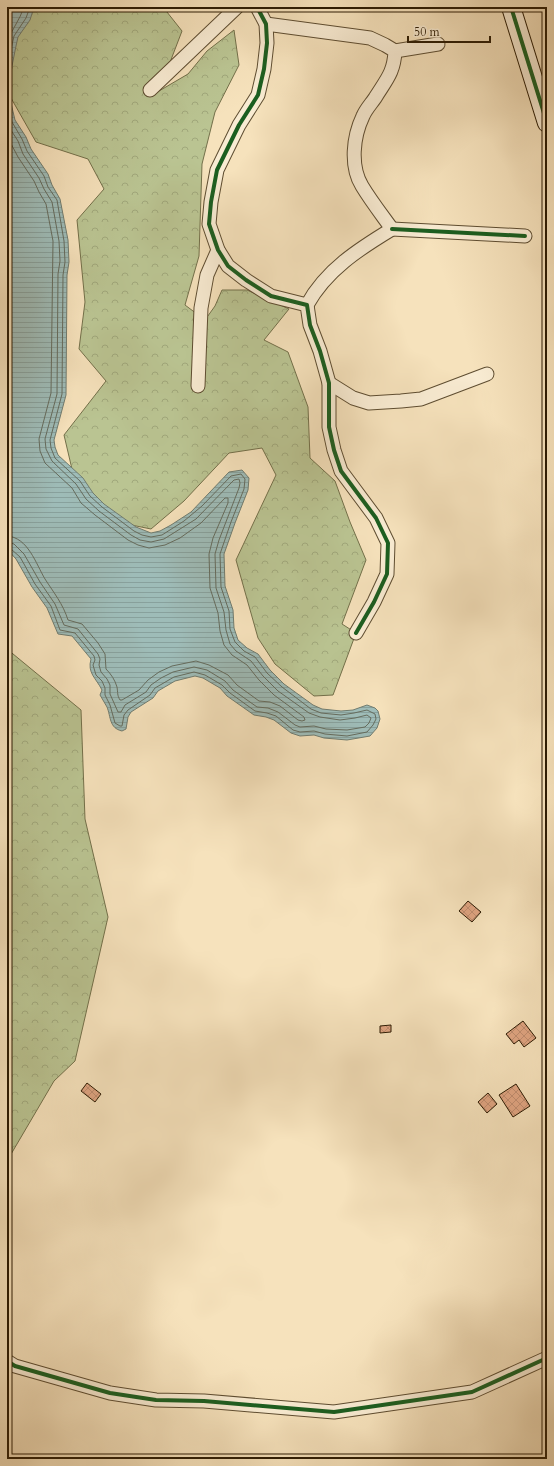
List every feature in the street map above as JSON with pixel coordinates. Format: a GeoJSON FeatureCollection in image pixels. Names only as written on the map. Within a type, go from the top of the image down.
{"type":"FeatureCollection","features":[{"type":"Feature","properties":{"kind":"street"},"geometry":{"type":"LineString","coordinates":[[150,90],[237,7]]}},
{"type":"Feature","properties":{"kind":"street"},"geometry":{"type":"LineString","coordinates":[[257,7],[266,24],[267,43],[264,69],[258,95],[239,125],[217,170],[211,202],[209,224],[218,250],[228,266],[270,296],[307,305]]}},
{"type":"Feature","properties":{"kind":"street"},"geometry":{"type":"LineString","coordinates":[[511,7],[546,113]]}},
{"type":"Feature","properties":{"kind":"street"},"geometry":{"type":"LineString","coordinates":[[266,24],[370,38],[385,44],[395,51],[438,44]]}},
{"type":"Feature","properties":{"kind":"street"},"geometry":{"type":"LineString","coordinates":[[392,229],[362,185],[356,170],[354,153],[357,135],[363,116],[390,74],[394,64],[395,51]]}},
{"type":"Feature","properties":{"kind":"street"},"geometry":{"type":"LineString","coordinates":[[356,634],[374,602],[387,574],[388,543],[376,518],[341,471],[329,428],[329,383],[320,350],[310,325],[307,305],[315,290],[339,265],[362,247],[392,229],[525,236]]}},
{"type":"Feature","properties":{"kind":"street"},"geometry":{"type":"LineString","coordinates":[[198,386],[202,308],[207,276],[218,250]]}},
{"type":"Feature","properties":{"kind":"street"},"geometry":{"type":"LineString","coordinates":[[329,383],[353,398],[369,403],[421,399],[487,374]]}},
{"type":"Feature","properties":{"kind":"street"},"geometry":{"type":"LineString","coordinates":[[7,1361],[15,1366],[110,1393],[156,1400],[204,1401],[334,1412],[472,1392],[547,1358]]}},
{"type":"Feature","properties":{"kind":"green space"},"geometry":{"type":"Polygon","coordinates":[[[38,7],[163,7],[182,31],[159,91],[188,74],[207,51],[234,30],[239,65],[215,112],[202,164],[199,256],[185,305],[205,320],[215,306],[222,290],[247,290],[289,309],[264,340],[288,352],[308,407],[310,458],[335,481],[366,560],[342,624],[356,633],[333,695],[314,696],[275,664],[258,638],[236,560],[276,475],[262,448],[229,453],[184,501],[151,529],[107,520],[75,482],[64,435],[106,381],[79,349],[85,302],[77,220],[104,189],[88,159],[36,142],[11,98],[12,30],[38,7]]]}},
{"type":"Feature","properties":{"kind":"green space"},"geometry":{"type":"Polygon","coordinates":[[[7,649],[81,710],[85,819],[108,917],[75,1061],[54,1081],[7,1161],[7,649]]]}},
{"type":"Feature","properties":{"kind":"water"},"geometry":{"type":"Polygon","coordinates":[[[7,7],[34,7],[30,20],[18,37],[10,76],[9,95],[15,120],[26,137],[31,149],[48,174],[60,199],[68,240],[69,262],[67,275],[66,395],[54,440],[58,455],[83,478],[93,493],[104,504],[136,527],[151,533],[160,531],[191,512],[229,472],[242,470],[249,478],[248,490],[224,554],[225,586],[233,610],[234,628],[238,640],[247,648],[258,654],[270,670],[284,684],[313,705],[322,709],[341,711],[353,710],[367,705],[375,708],[378,711],[380,719],[377,728],[370,736],[347,740],[324,738],[314,735],[300,736],[291,733],[274,720],[254,715],[227,696],[220,688],[203,678],[195,676],[175,681],[158,691],[153,698],[131,712],[128,717],[126,729],[122,731],[118,730],[111,722],[107,707],[100,695],[102,690],[91,672],[91,659],[72,636],[58,634],[47,608],[32,587],[16,559],[7,549],[7,7]]]}},
{"type":"Feature","properties":{"kind":"building"},"geometry":{"type":"Polygon","coordinates":[[[468,901],[481,912],[472,922],[459,911],[468,901]]]}},
{"type":"Feature","properties":{"kind":"building"},"geometry":{"type":"Polygon","coordinates":[[[523,1021],[536,1038],[524,1047],[519,1040],[514,1044],[506,1034],[523,1021]]]}},
{"type":"Feature","properties":{"kind":"building"},"geometry":{"type":"Polygon","coordinates":[[[391,1025],[391,1032],[380,1033],[380,1026],[391,1025]]]}},
{"type":"Feature","properties":{"kind":"building"},"geometry":{"type":"Polygon","coordinates":[[[87,1083],[101,1094],[95,1102],[81,1091],[87,1083]]]}},
{"type":"Feature","properties":{"kind":"building"},"geometry":{"type":"Polygon","coordinates":[[[516,1084],[530,1106],[513,1117],[499,1095],[516,1084]]]}},
{"type":"Feature","properties":{"kind":"building"},"geometry":{"type":"Polygon","coordinates":[[[488,1093],[497,1104],[487,1113],[478,1102],[488,1093]]]}},
{"type":"Feature","properties":{"kind":"cycle path"},"geometry":{"type":"LineString","coordinates":[[257,7],[266,24],[267,43],[264,69],[258,95],[239,125],[217,170],[211,202],[209,224],[218,250],[228,266],[271,296],[307,305],[310,325],[320,351],[329,383],[329,427],[334,450],[341,471],[376,518],[388,543],[387,574],[374,602],[356,633]]}},
{"type":"Feature","properties":{"kind":"cycle path"},"geometry":{"type":"LineString","coordinates":[[511,7],[547,123]]}},
{"type":"Feature","properties":{"kind":"cycle path"},"geometry":{"type":"LineString","coordinates":[[392,229],[525,236]]}},
{"type":"Feature","properties":{"kind":"cycle path"},"geometry":{"type":"LineString","coordinates":[[7,1361],[15,1366],[110,1393],[156,1400],[204,1401],[334,1412],[472,1392],[547,1358]]}}]}
